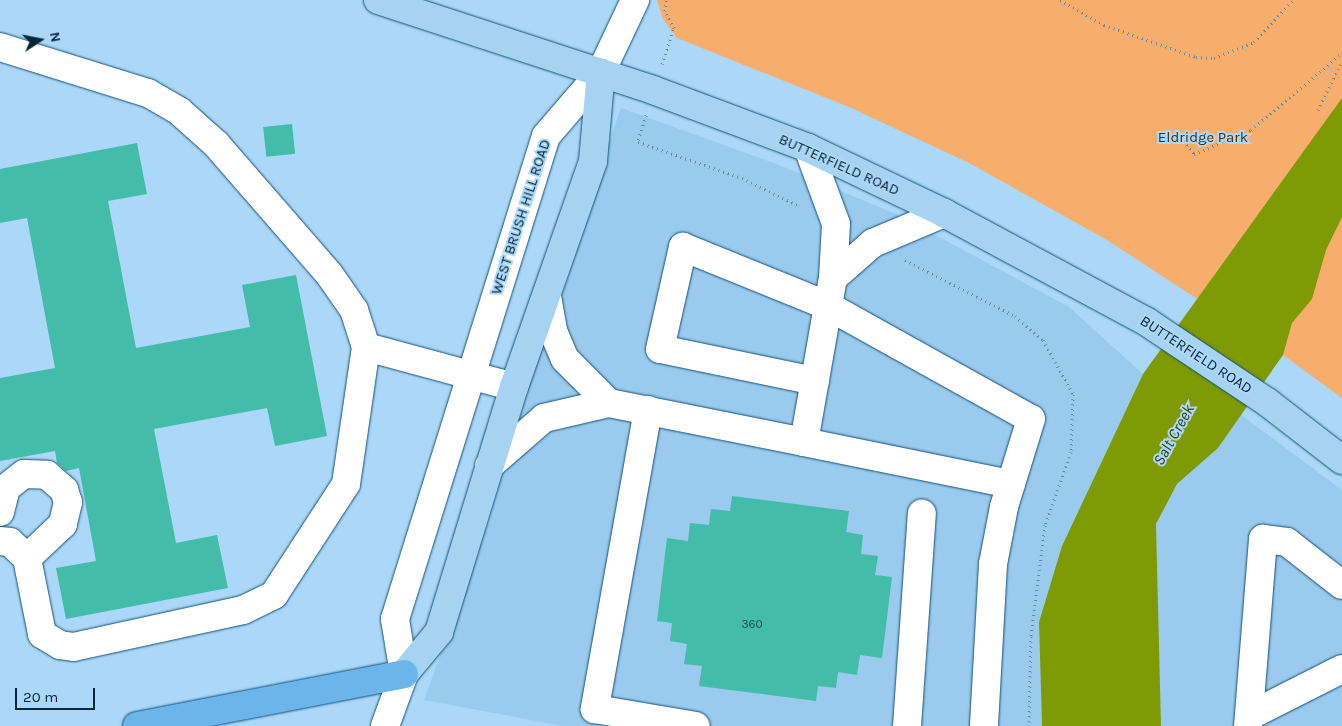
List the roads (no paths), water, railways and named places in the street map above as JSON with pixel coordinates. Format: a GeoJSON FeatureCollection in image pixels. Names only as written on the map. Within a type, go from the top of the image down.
{"type":"FeatureCollection","features":[{"type":"Feature","properties":{"kind":"highway"},"geometry":{"type":"LineString","coordinates":[[137,726],[404,674]]}},
{"type":"Feature","properties":{"kind":"main road","name":"BUTTERFIELD ROAD"},"geometry":{"type":"LineString","coordinates":[[378,0],[601,72],[808,148],[944,213],[1147,322],[1267,402],[1342,460]]}},
{"type":"Feature","properties":{"kind":"main road","name":"WEST BRUSH HILL ROAD"},"geometry":{"type":"LineString","coordinates":[[404,674],[439,632],[514,387],[593,161],[601,72]]}},
{"type":"Feature","properties":{"kind":"street"},"geometry":{"type":"LineString","coordinates":[[601,72],[635,0]]}},
{"type":"Feature","properties":{"kind":"street"},"geometry":{"type":"LineString","coordinates":[[0,47],[148,93],[179,111],[216,144],[329,274],[354,310],[366,346],[346,484],[274,595],[243,610],[74,647],[60,645],[42,634],[27,558],[10,542],[0,541]]}},
{"type":"Feature","properties":{"kind":"street","name":"WEST BRUSH HILL ROAD"},"geometry":{"type":"LineString","coordinates":[[385,726],[404,674],[395,619],[470,374],[546,136],[601,72]]}},
{"type":"Feature","properties":{"kind":"street"},"geometry":{"type":"LineString","coordinates":[[804,442],[833,278],[836,224],[808,148]]}},
{"type":"Feature","properties":{"kind":"street"},"geometry":{"type":"LineString","coordinates":[[833,278],[873,243],[944,213]]}},
{"type":"Feature","properties":{"kind":"street"},"geometry":{"type":"LineString","coordinates":[[815,381],[660,349],[683,247],[828,306],[1031,419],[1011,484],[993,564],[984,726]]}},
{"type":"Feature","properties":{"kind":"street"},"geometry":{"type":"LineString","coordinates":[[547,296],[553,331],[565,359],[609,402]]}},
{"type":"Feature","properties":{"kind":"street"},"geometry":{"type":"LineString","coordinates":[[366,346],[514,387]]}},
{"type":"Feature","properties":{"kind":"street"},"geometry":{"type":"LineString","coordinates":[[489,466],[544,418],[609,402],[1011,484]]}},
{"type":"Feature","properties":{"kind":"street"},"geometry":{"type":"LineString","coordinates":[[648,410],[595,709],[696,726]]}},
{"type":"Feature","properties":{"kind":"street"},"geometry":{"type":"LineString","coordinates":[[0,512],[6,488],[24,474],[47,475],[64,490],[68,502],[63,524],[27,558]]}},
{"type":"Feature","properties":{"kind":"street"},"geometry":{"type":"LineString","coordinates":[[907,726],[922,514]]}},
{"type":"Feature","properties":{"kind":"street"},"geometry":{"type":"LineString","coordinates":[[1249,721],[1263,539],[1287,542],[1342,585]]}},
{"type":"Feature","properties":{"kind":"street"},"geometry":{"type":"LineString","coordinates":[[1249,721],[1342,669]]}},
{"type":"Feature","properties":{"kind":"water","name":"Salt Creek"},"geometry":{"type":"Polygon","coordinates":[[[1342,98],[1342,217],[1326,250],[1312,299],[1292,323],[1283,355],[1218,448],[1177,484],[1156,524],[1161,726],[1042,726],[1039,622],[1062,546],[1143,374],[1342,98]]]}},
{"type":"Feature","properties":{"kind":"park label","name":"Eldridge Park"},"geometry":{"type":"Point","coordinates":[1203,138]}}]}
